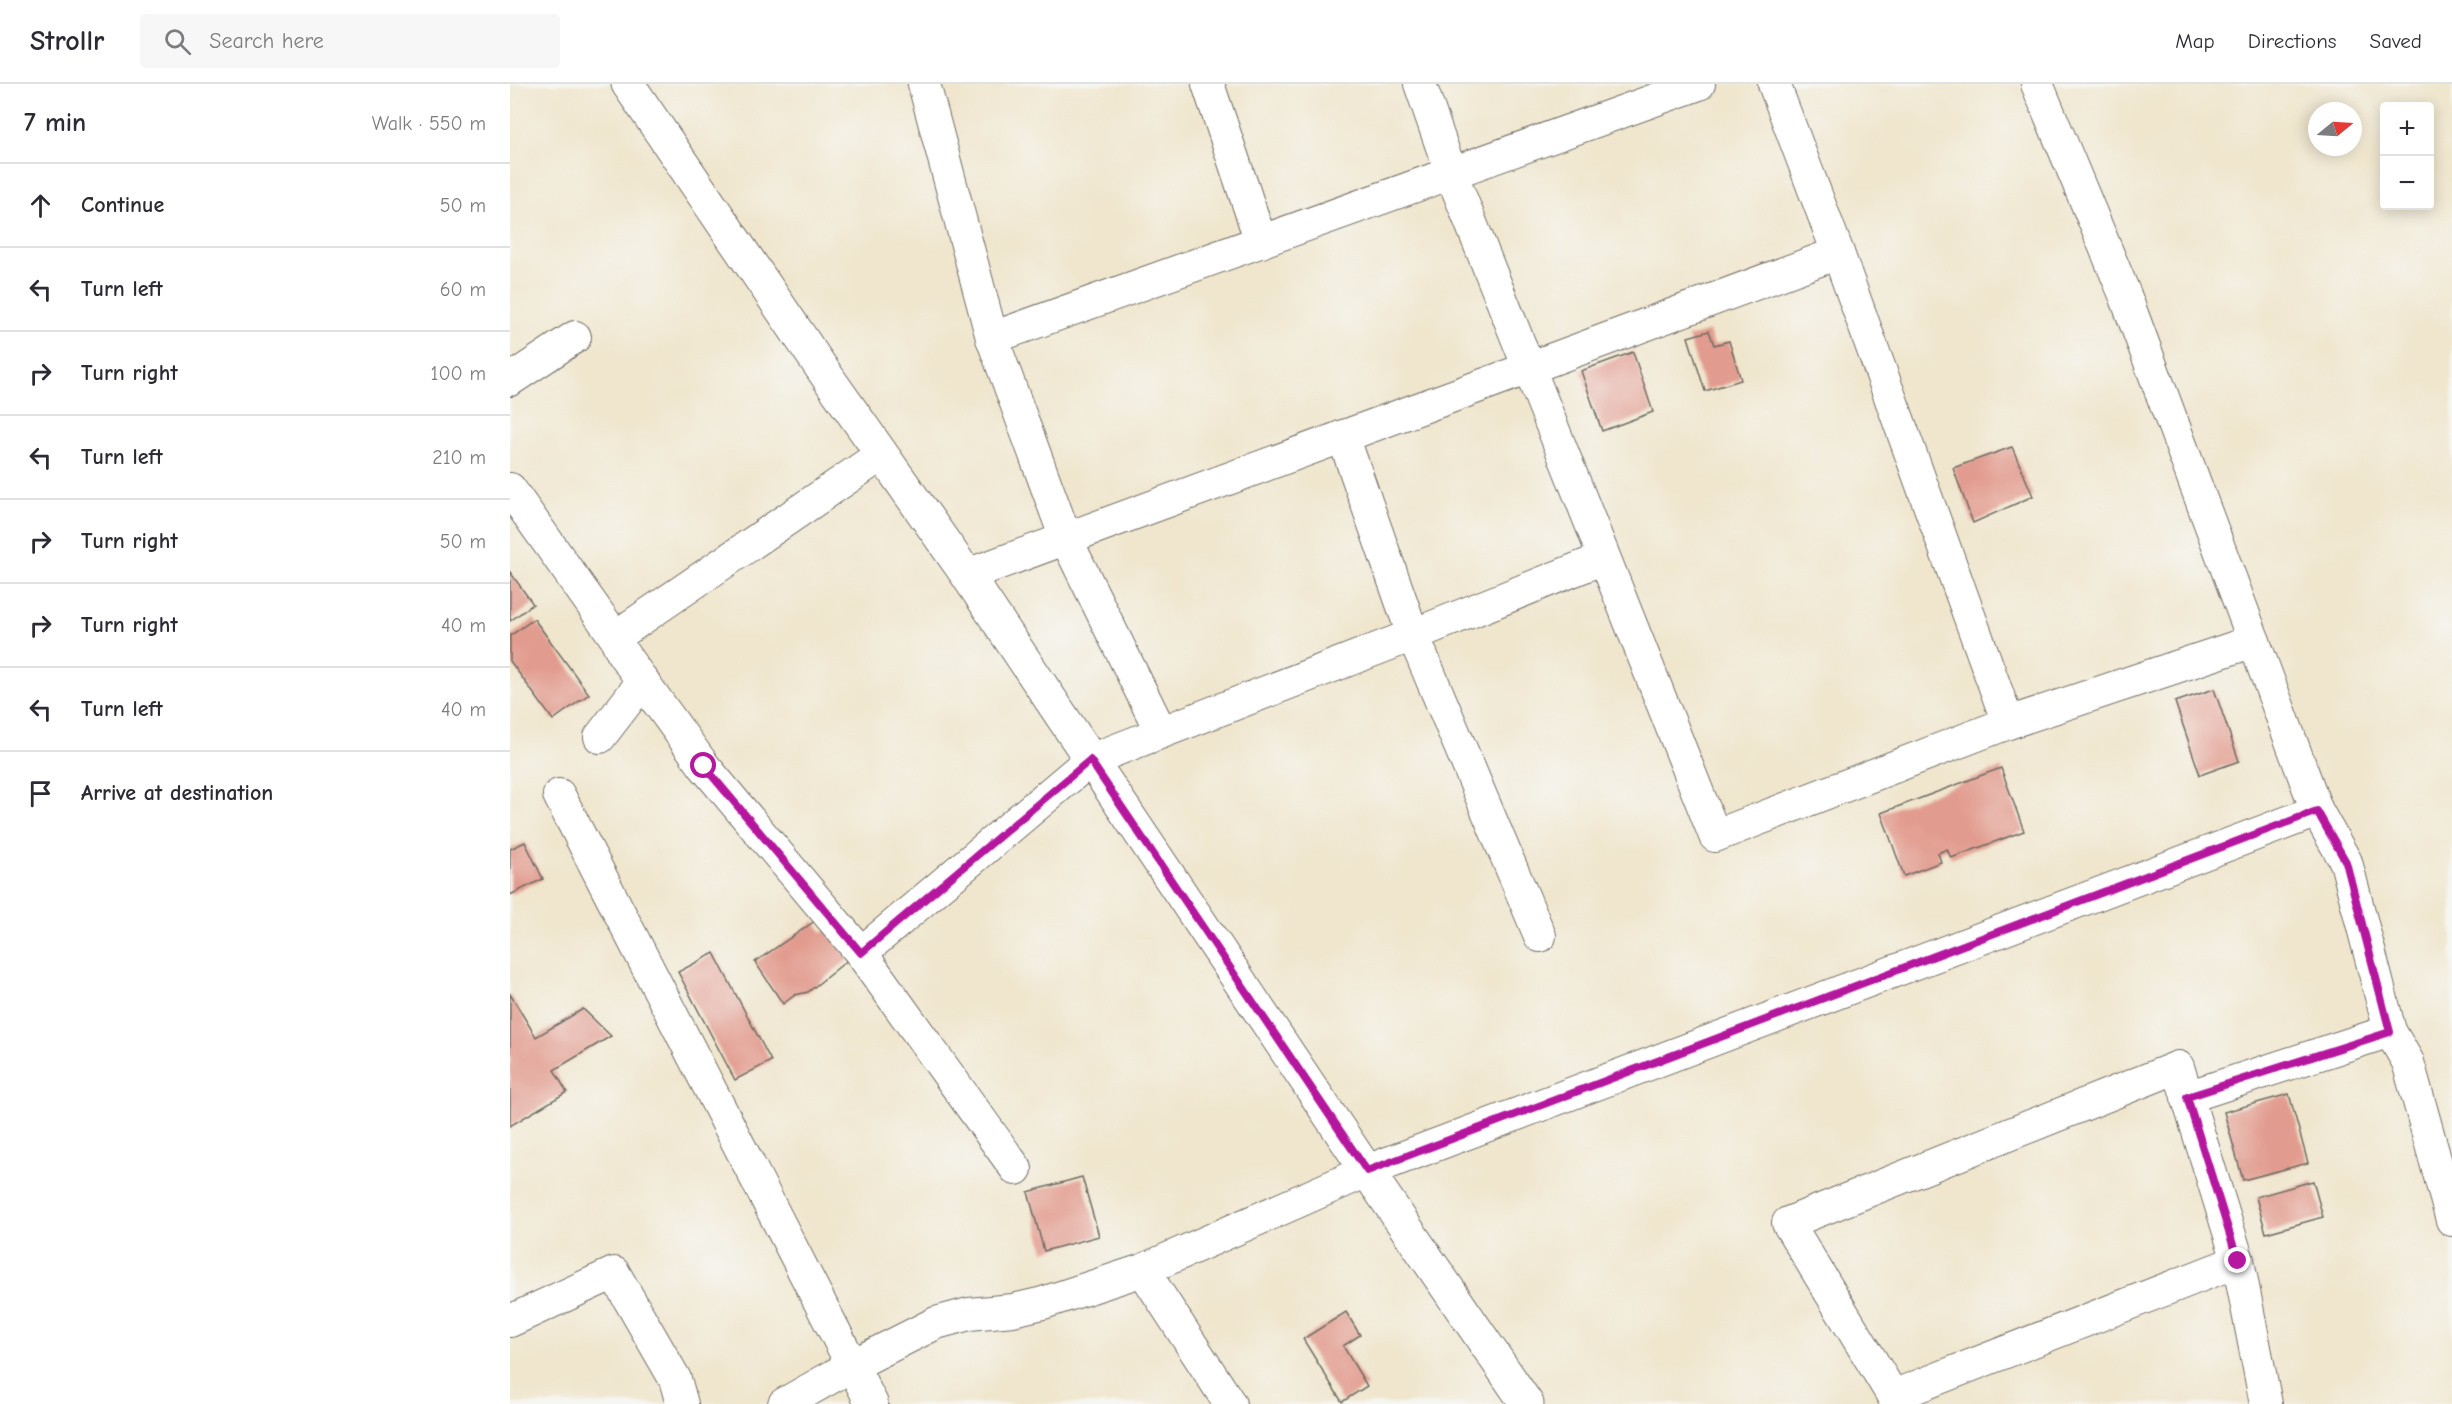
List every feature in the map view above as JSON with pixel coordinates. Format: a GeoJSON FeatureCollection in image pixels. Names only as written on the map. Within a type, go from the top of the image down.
{"type":"FeatureCollection","features":[{"type":"Feature","properties":{"kind":"main road"},"geometry":{"type":"LineString","coordinates":[[628,84],[881,455],[967,575],[1367,1171],[1527,1404]]}},
{"type":"Feature","properties":{"kind":"street"},"geometry":{"type":"LineString","coordinates":[[924,84],[992,338],[1066,539],[1161,732]]}},
{"type":"Feature","properties":{"kind":"street"},"geometry":{"type":"LineString","coordinates":[[1208,84],[1261,242]]}},
{"type":"Feature","properties":{"kind":"street"},"geometry":{"type":"LineString","coordinates":[[1419,84],[1451,173],[1715,836],[2008,723],[2254,641]]}},
{"type":"Feature","properties":{"kind":"street"},"geometry":{"type":"LineString","coordinates":[[992,338],[1451,173],[1666,90],[1699,84]]}},
{"type":"Feature","properties":{"kind":"street"},"geometry":{"type":"LineString","coordinates":[[1774,84],[1838,253],[2008,723]]}},
{"type":"Feature","properties":{"kind":"street"},"geometry":{"type":"LineString","coordinates":[[2037,84],[2125,295],[2317,811],[2346,862],[2390,1032],[2408,1062],[2452,1220]]}},
{"type":"Feature","properties":{"kind":"street"},"geometry":{"type":"LineString","coordinates":[[967,575],[1838,253]]}},
{"type":"Feature","properties":{"kind":"street"},"geometry":{"type":"LineString","coordinates":[[510,380],[575,337]]}},
{"type":"Feature","properties":{"kind":"street"},"geometry":{"type":"LineString","coordinates":[[1343,436],[1413,635],[1540,936]]}},
{"type":"Feature","properties":{"kind":"street"},"geometry":{"type":"LineString","coordinates":[[615,637],[881,455]]}},
{"type":"Feature","properties":{"kind":"street"},"geometry":{"type":"LineString","coordinates":[[510,489],[615,637],[623,654],[704,766],[861,953],[1016,1169]]}},
{"type":"Feature","properties":{"kind":"street"},"geometry":{"type":"LineString","coordinates":[[861,953],[1090,760],[1413,635],[1604,558]]}},
{"type":"Feature","properties":{"kind":"street"},"geometry":{"type":"LineString","coordinates":[[600,737],[643,681]]}},
{"type":"Feature","properties":{"kind":"street"},"geometry":{"type":"LineString","coordinates":[[560,795],[872,1404]]}},
{"type":"Feature","properties":{"kind":"street"},"geometry":{"type":"LineString","coordinates":[[784,1404],[851,1366],[936,1323],[969,1314],[1013,1310],[1043,1303],[1143,1269],[1367,1171],[2317,811]]}},
{"type":"Feature","properties":{"kind":"street"},"geometry":{"type":"LineString","coordinates":[[2187,1097],[2390,1032]]}},
{"type":"Feature","properties":{"kind":"street"},"geometry":{"type":"LineString","coordinates":[[2238,1261],[1895,1400],[1788,1223],[2178,1068],[2238,1261],[2266,1404]]}},
{"type":"Feature","properties":{"kind":"street"},"geometry":{"type":"LineString","coordinates":[[1143,1269],[1230,1404]]}},
{"type":"Feature","properties":{"kind":"street"},"geometry":{"type":"LineString","coordinates":[[510,1321],[614,1273],[675,1379],[682,1404]]}},
{"type":"Feature","properties":{"kind":"building"},"geometry":{"type":"Polygon","coordinates":[[[1709,331],[1714,345],[1729,341],[1741,380],[1705,391],[1688,337],[1709,331]]]}},
{"type":"Feature","properties":{"kind":"building"},"geometry":{"type":"Polygon","coordinates":[[[1633,352],[1653,412],[1602,431],[1581,371],[1633,352]]]}},
{"type":"Feature","properties":{"kind":"building"},"geometry":{"type":"Polygon","coordinates":[[[2012,447],[2033,496],[1973,523],[1953,468],[2012,447]]]}},
{"type":"Feature","properties":{"kind":"building"},"geometry":{"type":"Polygon","coordinates":[[[510,572],[533,604],[510,621],[510,572]]]}},
{"type":"Feature","properties":{"kind":"building"},"geometry":{"type":"Polygon","coordinates":[[[534,619],[589,694],[553,720],[510,661],[510,636],[534,619]]]}},
{"type":"Feature","properties":{"kind":"building"},"geometry":{"type":"Polygon","coordinates":[[[2214,689],[2239,761],[2200,775],[2175,702],[2214,689]]]}},
{"type":"Feature","properties":{"kind":"building"},"geometry":{"type":"Polygon","coordinates":[[[2001,768],[2024,831],[1951,858],[1947,849],[1938,853],[1941,862],[1904,876],[1881,813],[2001,768]]]}},
{"type":"Feature","properties":{"kind":"building"},"geometry":{"type":"Polygon","coordinates":[[[525,842],[543,879],[510,895],[510,849],[525,842]]]}},
{"type":"Feature","properties":{"kind":"building"},"geometry":{"type":"Polygon","coordinates":[[[815,921],[822,932],[827,931],[849,959],[808,992],[795,995],[783,1004],[755,962],[815,921]]]}},
{"type":"Feature","properties":{"kind":"building"},"geometry":{"type":"Polygon","coordinates":[[[714,953],[771,1061],[735,1080],[678,972],[714,953]]]}},
{"type":"Feature","properties":{"kind":"building"},"geometry":{"type":"Polygon","coordinates":[[[510,994],[536,1037],[583,1009],[611,1036],[554,1070],[567,1092],[510,1126],[510,994]]]}},
{"type":"Feature","properties":{"kind":"building"},"geometry":{"type":"Polygon","coordinates":[[[2289,1094],[2308,1163],[2243,1180],[2224,1112],[2289,1094]]]}},
{"type":"Feature","properties":{"kind":"building"},"geometry":{"type":"Polygon","coordinates":[[[1082,1177],[1099,1236],[1044,1251],[1028,1192],[1082,1177]]]}},
{"type":"Feature","properties":{"kind":"building"},"geometry":{"type":"Polygon","coordinates":[[[2313,1181],[2323,1217],[2266,1233],[2256,1197],[2313,1181]]]}},
{"type":"Feature","properties":{"kind":"building"},"geometry":{"type":"Polygon","coordinates":[[[1346,1312],[1360,1335],[1343,1346],[1367,1386],[1342,1402],[1303,1339],[1346,1312]]]}},
{"type":"Feature","properties":{"kind":"route"},"geometry":{"type":"LineString","coordinates":[[704,766],[861,953],[1090,760],[1367,1171],[1852,985],[2317,811],[2346,862],[2390,1032],[2187,1097],[2238,1261]]}}]}
